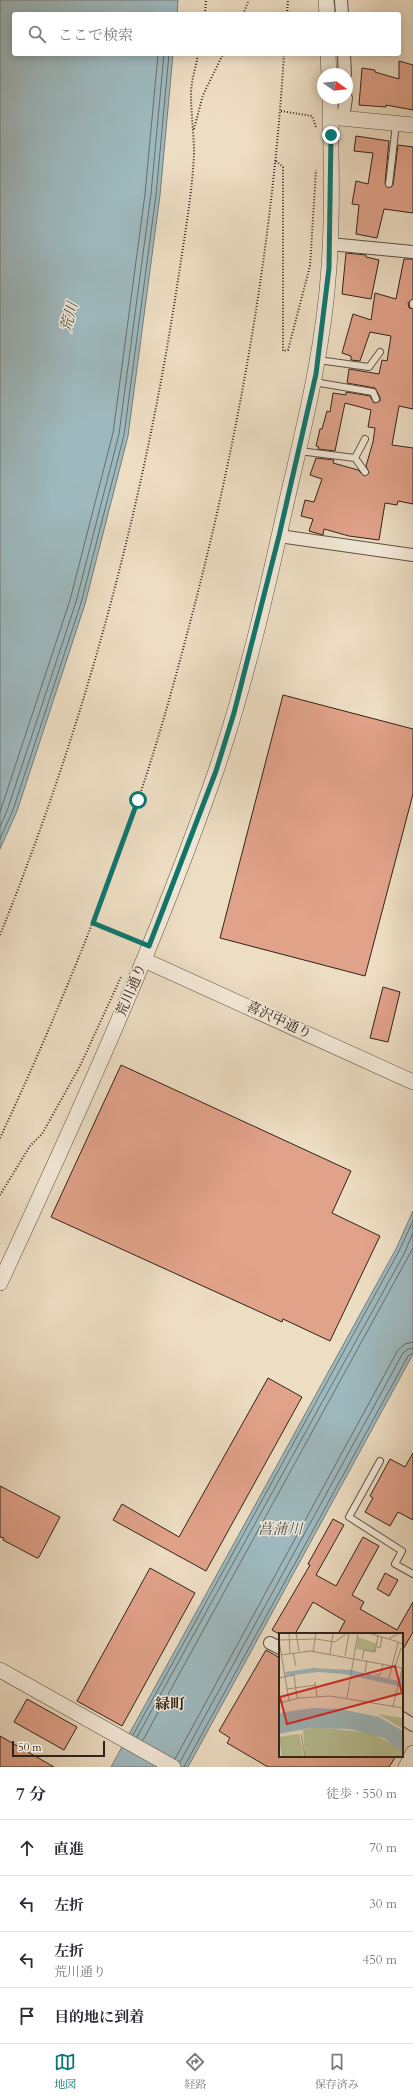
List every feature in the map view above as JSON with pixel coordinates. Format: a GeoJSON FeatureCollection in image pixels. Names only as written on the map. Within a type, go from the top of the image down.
{"type":"FeatureCollection","features":[{"type":"Feature","properties":{"kind":"street"},"geometry":{"type":"LineString","coordinates":[[326,0],[327,12]]}},
{"type":"Feature","properties":{"kind":"street"},"geometry":{"type":"LineString","coordinates":[[341,0],[342,12]]}},
{"type":"Feature","properties":{"kind":"street"},"geometry":{"type":"LineString","coordinates":[[328,56],[329,68]]}},
{"type":"Feature","properties":{"kind":"street"},"geometry":{"type":"LineString","coordinates":[[344,56],[345,68]]}},
{"type":"Feature","properties":{"kind":"street","name":"荒川通り"},"geometry":{"type":"LineString","coordinates":[[0,1283],[71,1132],[147,953],[225,742],[258,625],[318,360],[329,268],[331,135],[337,118],[332,104]]}},
{"type":"Feature","properties":{"kind":"street"},"geometry":{"type":"LineString","coordinates":[[343,104],[337,118],[413,125]]}},
{"type":"Feature","properties":{"kind":"street"},"geometry":{"type":"LineString","coordinates":[[330,244],[413,252]]}},
{"type":"Feature","properties":{"kind":"street"},"geometry":{"type":"LineString","coordinates":[[279,536],[413,555]]}},
{"type":"Feature","properties":{"kind":"street","name":"喜沢中通り"},"geometry":{"type":"LineString","coordinates":[[147,953],[413,1082]]}},
{"type":"Feature","properties":{"kind":"street"},"geometry":{"type":"LineString","coordinates":[[0,1670],[117,1737],[173,1767]]}},
{"type":"Feature","properties":{"kind":"street"},"geometry":{"type":"LineString","coordinates":[[403,1719],[413,1725]]}},
{"type":"Feature","properties":{"kind":"street"},"geometry":{"type":"LineString","coordinates":[[406,1767],[413,1753]]}},
{"type":"Feature","properties":{"kind":"lane"},"geometry":{"type":"LineString","coordinates":[[389,184],[396,124]]}},
{"type":"Feature","properties":{"kind":"lane"},"geometry":{"type":"LineString","coordinates":[[318,360],[369,367],[380,352]]}},
{"type":"Feature","properties":{"kind":"lane"},"geometry":{"type":"LineString","coordinates":[[314,382],[373,392],[376,399]]}},
{"type":"Feature","properties":{"kind":"lane"},"geometry":{"type":"LineString","coordinates":[[355,458],[365,439]]}},
{"type":"Feature","properties":{"kind":"lane"},"geometry":{"type":"LineString","coordinates":[[298,451],[355,458],[365,472]]}},
{"type":"Feature","properties":{"kind":"lane"},"geometry":{"type":"LineString","coordinates":[[380,1461],[349,1517],[402,1551],[395,1564],[413,1574]]}},
{"type":"Feature","properties":{"kind":"path"},"geometry":{"type":"LineString","coordinates":[[205,12],[206,0]]}},
{"type":"Feature","properties":{"kind":"path"},"geometry":{"type":"LineString","coordinates":[[244,12],[249,0]]}},
{"type":"Feature","properties":{"kind":"path"},"geometry":{"type":"LineString","coordinates":[[287,12],[288,0]]}},
{"type":"Feature","properties":{"kind":"path"},"geometry":{"type":"LineString","coordinates":[[0,935],[42,827],[89,683],[126,546],[157,408],[186,225],[194,153],[191,92],[198,56]]}},
{"type":"Feature","properties":{"kind":"path"},"geometry":{"type":"LineString","coordinates":[[193,132],[203,95],[222,56]]}},
{"type":"Feature","properties":{"kind":"path"},"geometry":{"type":"LineString","coordinates":[[0,1138],[35,1064],[93,923],[138,800],[171,692],[208,557],[248,361],[265,255],[281,111],[284,56]]}},
{"type":"Feature","properties":{"kind":"path"},"geometry":{"type":"LineString","coordinates":[[281,111],[312,116],[319,136],[331,135]]}},
{"type":"Feature","properties":{"kind":"path"},"geometry":{"type":"LineString","coordinates":[[276,161],[283,168],[283,351],[288,350],[310,266],[317,166]]}},
{"type":"Feature","properties":{"kind":"path"},"geometry":{"type":"LineString","coordinates":[[93,923],[147,953]]}},
{"type":"Feature","properties":{"kind":"path"},"geometry":{"type":"LineString","coordinates":[[0,1195],[30,1146],[42,1134],[76,1073],[123,972]]}},
{"type":"Feature","properties":{"kind":"water","name":"荒川"},"geometry":{"type":"Polygon","coordinates":[[[0,0],[178,0],[177,12],[12,12],[12,56],[173,56],[160,195],[128,436],[85,604],[17,811],[0,849],[0,0]]]}},
{"type":"Feature","properties":{"kind":"water","name":"菖蒲川"},"geometry":{"type":"Polygon","coordinates":[[[413,1211],[413,1354],[188,1767],[111,1767],[396,1249],[413,1211]]]}},
{"type":"Feature","properties":{"kind":"building"},"geometry":{"type":"Polygon","coordinates":[[[399,61],[413,65],[413,110],[386,105],[386,107],[359,105],[362,68],[375,70],[375,72],[399,79],[399,61]]]}},
{"type":"Feature","properties":{"kind":"building"},"geometry":{"type":"Polygon","coordinates":[[[356,136],[389,141],[385,183],[388,188],[393,185],[398,145],[413,147],[413,213],[384,209],[377,238],[356,234],[359,205],[352,204],[356,181],[368,184],[373,153],[354,151],[356,136]]]}},
{"type":"Feature","properties":{"kind":"building"},"geometry":{"type":"Polygon","coordinates":[[[346,253],[366,255],[366,257],[379,260],[371,299],[342,294],[346,253]]]}},
{"type":"Feature","properties":{"kind":"building"},"geometry":{"type":"Polygon","coordinates":[[[404,259],[413,259],[413,299],[408,303],[409,308],[413,309],[413,409],[399,406],[392,445],[413,448],[413,504],[398,501],[397,505],[385,503],[379,540],[349,536],[324,529],[323,535],[309,531],[313,519],[301,516],[305,500],[314,502],[322,479],[310,475],[316,458],[334,460],[333,463],[358,470],[364,476],[369,473],[366,466],[373,442],[375,428],[368,427],[371,410],[345,403],[335,451],[318,449],[319,447],[316,446],[320,429],[322,429],[327,411],[330,412],[333,393],[346,395],[346,392],[370,396],[374,403],[380,401],[380,397],[375,388],[347,383],[349,369],[379,374],[382,360],[387,361],[391,336],[370,332],[360,361],[351,360],[351,356],[342,353],[353,314],[371,320],[375,293],[396,299],[404,259]]]}},
{"type":"Feature","properties":{"kind":"building"},"geometry":{"type":"Polygon","coordinates":[[[283,695],[413,729],[413,794],[365,976],[220,938],[283,695]]]}},
{"type":"Feature","properties":{"kind":"building"},"geometry":{"type":"Polygon","coordinates":[[[383,987],[400,992],[388,1042],[370,1038],[383,987]]]}},
{"type":"Feature","properties":{"kind":"building"},"geometry":{"type":"Polygon","coordinates":[[[121,1065],[351,1171],[332,1213],[380,1236],[330,1341],[283,1319],[282,1322],[51,1217],[121,1065]]]}},
{"type":"Feature","properties":{"kind":"building"},"geometry":{"type":"Polygon","coordinates":[[[268,1378],[302,1397],[206,1571],[113,1520],[122,1504],[179,1537],[268,1378]]]}},
{"type":"Feature","properties":{"kind":"building"},"geometry":{"type":"Polygon","coordinates":[[[413,1453],[413,1520],[398,1512],[390,1526],[365,1512],[373,1498],[370,1496],[390,1459],[405,1467],[413,1453]]]}},
{"type":"Feature","properties":{"kind":"building"},"geometry":{"type":"Polygon","coordinates":[[[0,1486],[60,1517],[39,1557],[37,1558],[0,1537],[0,1486]]]}},
{"type":"Feature","properties":{"kind":"building"},"geometry":{"type":"Polygon","coordinates":[[[333,1519],[344,1525],[316,1575],[336,1586],[363,1537],[379,1546],[352,1595],[364,1602],[360,1609],[397,1630],[413,1602],[413,1632],[403,1649],[403,1633],[339,1633],[345,1621],[313,1602],[296,1633],[279,1634],[272,1630],[310,1565],[308,1564],[333,1519]]]}},
{"type":"Feature","properties":{"kind":"building"},"geometry":{"type":"Polygon","coordinates":[[[150,1568],[195,1593],[122,1726],[77,1701],[150,1568]]]}},
{"type":"Feature","properties":{"kind":"building"},"geometry":{"type":"Polygon","coordinates":[[[385,1573],[398,1580],[389,1596],[377,1589],[385,1573]]]}},
{"type":"Feature","properties":{"kind":"building"},"geometry":{"type":"Polygon","coordinates":[[[266,1650],[279,1657],[279,1757],[395,1757],[389,1767],[268,1767],[227,1743],[230,1738],[219,1731],[266,1650]]]}},
{"type":"Feature","properties":{"kind":"building"},"geometry":{"type":"Polygon","coordinates":[[[27,1699],[77,1727],[64,1750],[14,1722],[27,1699]]]}},
{"type":"Feature","properties":{"kind":"building"},"geometry":{"type":"Polygon","coordinates":[[[0,1736],[21,1748],[54,1767],[0,1767],[0,1736]]]}},
{"type":"Feature","properties":{"kind":"district","name":"緑町"},"geometry":{"type":"Point","coordinates":[170,1704]}},
{"type":"Feature","properties":{"kind":"route"},"geometry":{"type":"LineString","coordinates":[[138,800],[93,923],[149,946],[216,771],[234,713],[258,625],[316,374],[329,268],[332,170],[331,135]]}}]}
